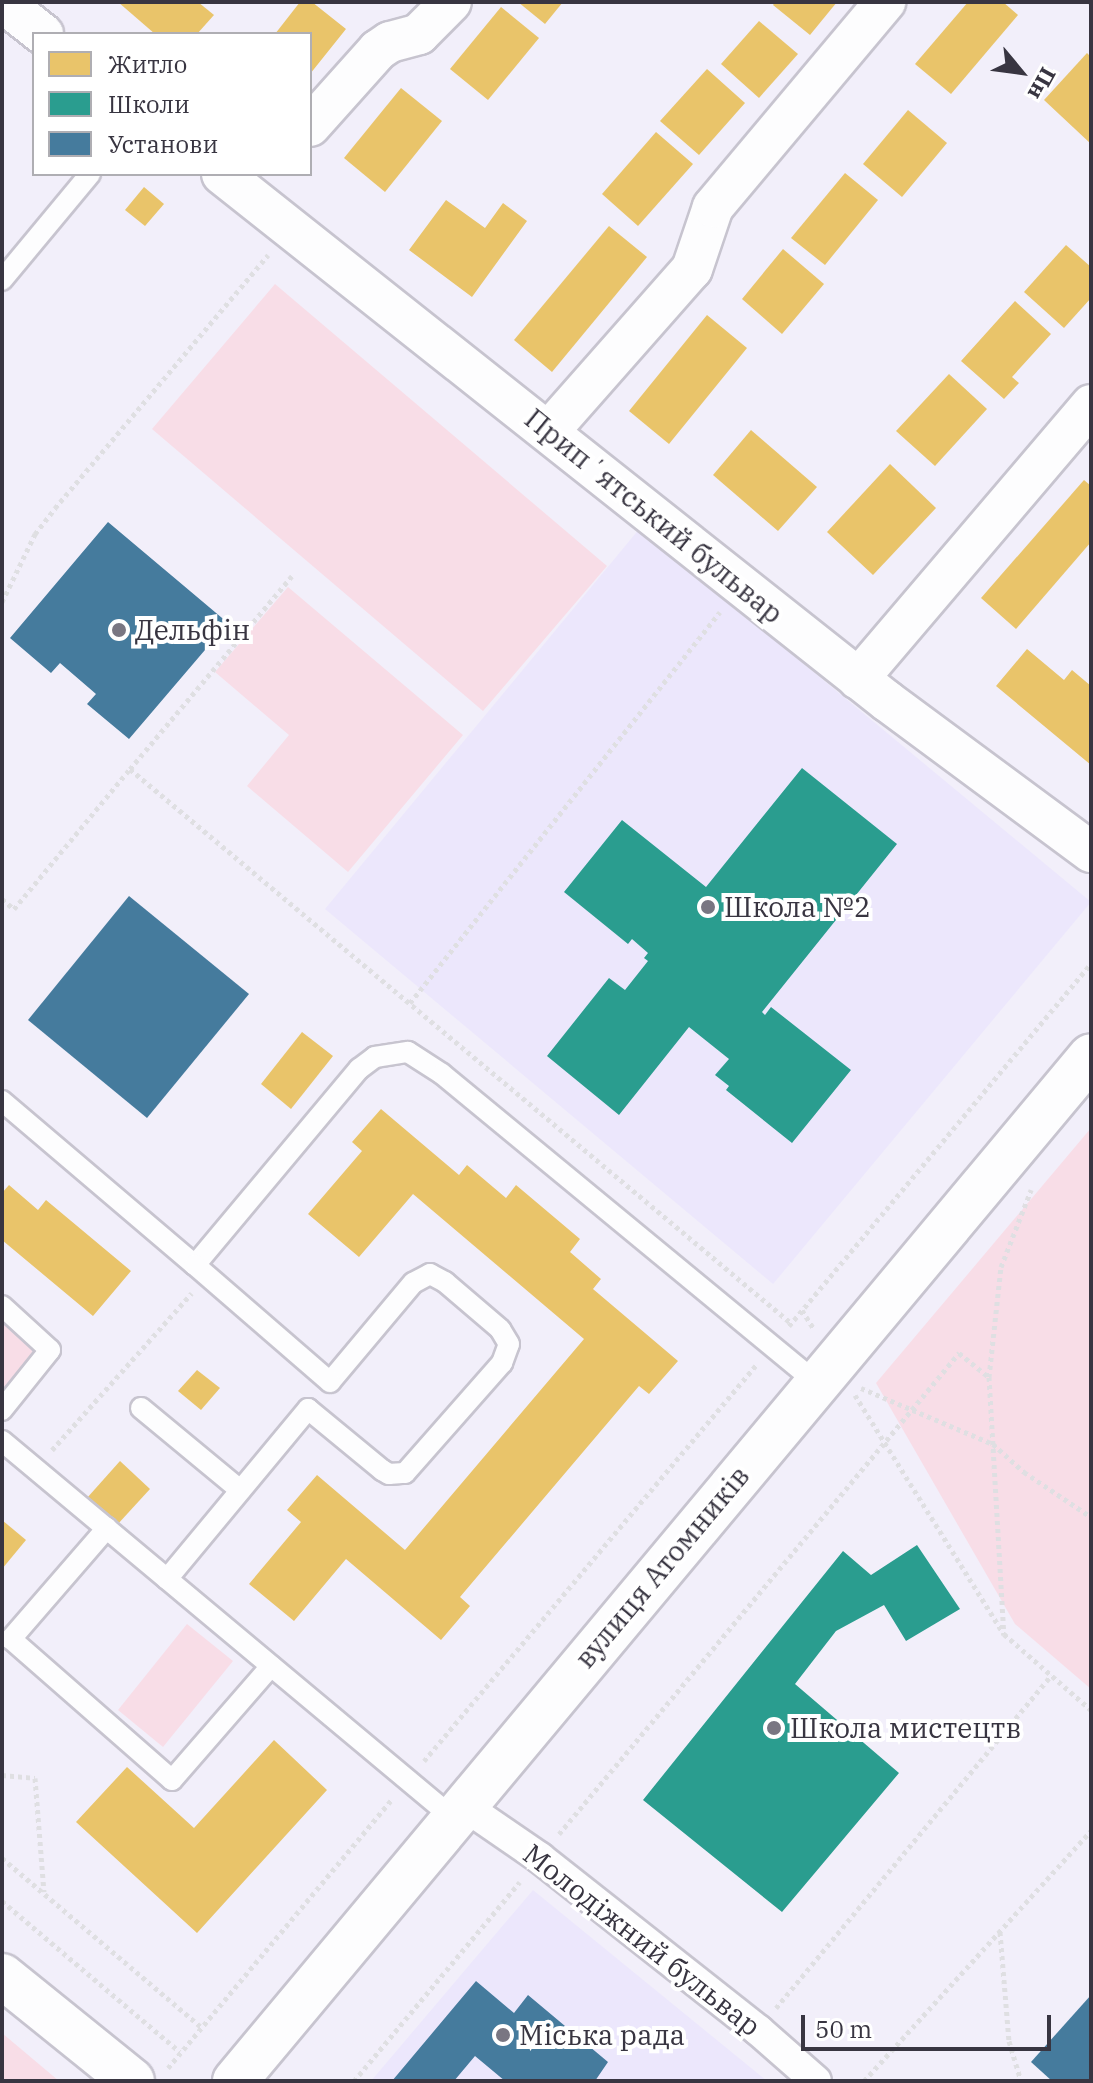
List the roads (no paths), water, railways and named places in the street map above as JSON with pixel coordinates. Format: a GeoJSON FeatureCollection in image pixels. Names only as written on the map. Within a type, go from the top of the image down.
{"type":"FeatureCollection","features":[{"type":"Feature","properties":{"kind":"street"},"geometry":{"type":"LineString","coordinates":[[2,2],[40,32]]}},
{"type":"Feature","properties":{"kind":"street"},"geometry":{"type":"LineString","coordinates":[[312,124],[378,50],[390,42],[419,34],[451,2]]}},
{"type":"Feature","properties":{"kind":"street"},"geometry":{"type":"LineString","coordinates":[[549,431],[692,269],[713,207],[885,2]]}},
{"type":"Feature","properties":{"kind":"street","name":"Припʼятський бульвар"},"geometry":{"type":"LineString","coordinates":[[246,181],[290,227],[858,679],[1091,852]]}},
{"type":"Feature","properties":{"kind":"street"},"geometry":{"type":"LineString","coordinates":[[858,679],[1091,405]]}},
{"type":"Feature","properties":{"kind":"street","name":"вулиця Атомників"},"geometry":{"type":"LineString","coordinates":[[235,2081],[457,1811],[843,1388],[1025,1134],[1091,1056]]}},
{"type":"Feature","properties":{"kind":"street","name":"Молодіжний бульвар"},"geometry":{"type":"LineString","coordinates":[[457,1811],[540,1858],[758,2030],[816,2081]]}},
{"type":"Feature","properties":{"kind":"street"},"geometry":{"type":"LineString","coordinates":[[2,1976],[148,2077]]}},
{"type":"Feature","properties":{"kind":"lane"},"geometry":{"type":"LineString","coordinates":[[2,280],[88,176]]}},
{"type":"Feature","properties":{"kind":"lane"},"geometry":{"type":"LineString","coordinates":[[201,1270],[359,1069],[375,1057],[408,1052],[442,1074],[772,1346],[843,1388]]}},
{"type":"Feature","properties":{"kind":"lane"},"geometry":{"type":"LineString","coordinates":[[2,1101],[330,1382]]}},
{"type":"Feature","properties":{"kind":"lane"},"geometry":{"type":"LineString","coordinates":[[167,1579],[240,1490],[413,1283],[430,1274],[445,1282],[489,1320],[509,1344],[502,1363],[405,1473],[389,1474],[382,1470],[308,1409]]}},
{"type":"Feature","properties":{"kind":"lane"},"geometry":{"type":"LineString","coordinates":[[2,1306],[50,1350],[2,1410]]}},
{"type":"Feature","properties":{"kind":"lane"},"geometry":{"type":"LineString","coordinates":[[141,1408],[240,1490]]}},
{"type":"Feature","properties":{"kind":"lane"},"geometry":{"type":"LineString","coordinates":[[2,1441],[408,1780],[457,1811]]}},
{"type":"Feature","properties":{"kind":"lane"},"geometry":{"type":"LineString","coordinates":[[107,1528],[11,1639],[172,1780],[271,1666]]}},
{"type":"Feature","properties":{"kind":"place","name":"Дельфін"},"geometry":{"type":"Point","coordinates":[119,630]}},
{"type":"Feature","properties":{"kind":"place","name":"Школа №2"},"geometry":{"type":"Point","coordinates":[708,907]}},
{"type":"Feature","properties":{"kind":"place","name":"Школа мистецтв"},"geometry":{"type":"Point","coordinates":[774,1728]}},
{"type":"Feature","properties":{"kind":"place","name":"Міська рада"},"geometry":{"type":"Point","coordinates":[503,2035]}}]}
